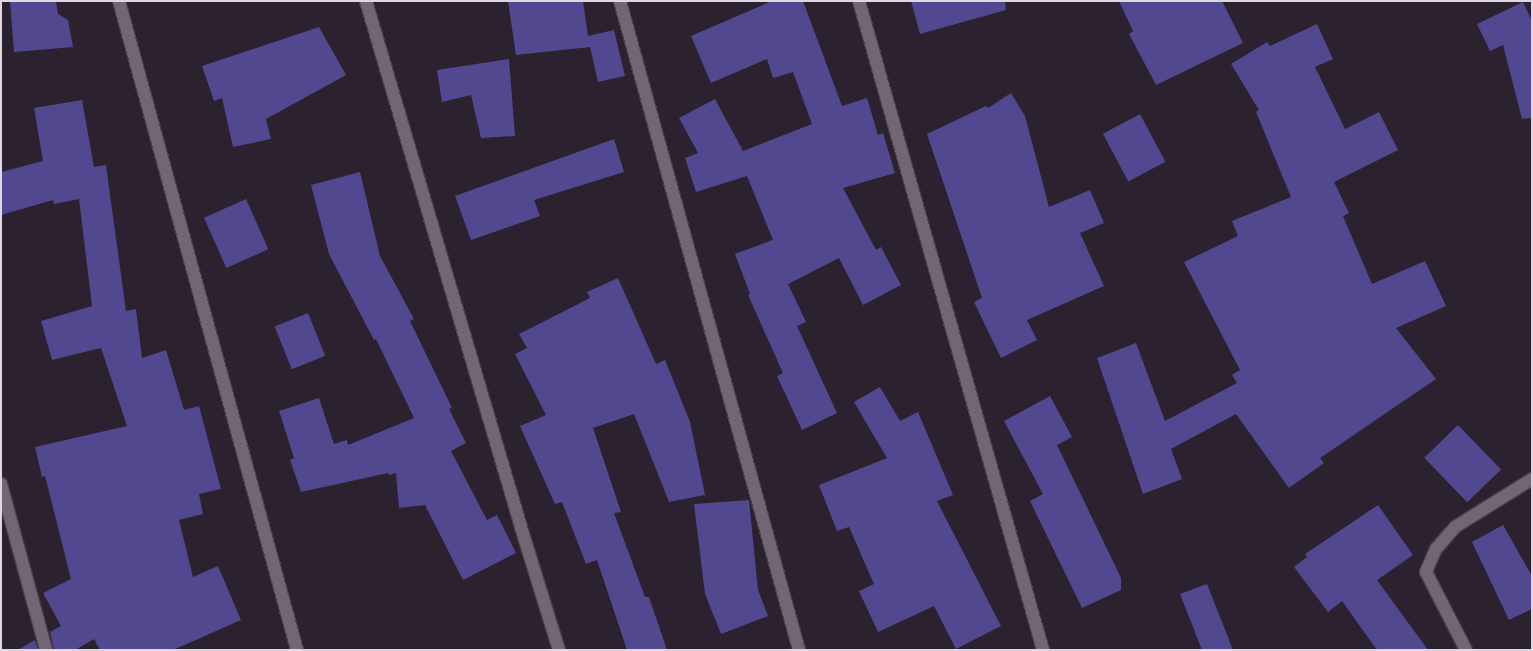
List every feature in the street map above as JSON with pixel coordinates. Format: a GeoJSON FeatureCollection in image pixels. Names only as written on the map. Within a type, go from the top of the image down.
{"type":"FeatureCollection","features":[{"type":"Feature","properties":{"kind":"street"},"geometry":{"type":"LineString","coordinates":[[119,1],[297,650]]}},
{"type":"Feature","properties":{"kind":"street"},"geometry":{"type":"LineString","coordinates":[[366,1],[559,650]]}},
{"type":"Feature","properties":{"kind":"street"},"geometry":{"type":"LineString","coordinates":[[620,1],[799,650]]}},
{"type":"Feature","properties":{"kind":"street"},"geometry":{"type":"LineString","coordinates":[[859,1],[1043,650]]}},
{"type":"Feature","properties":{"kind":"street"},"geometry":{"type":"LineString","coordinates":[[1466,650],[1426,572],[1436,548],[1455,527],[1532,479]]}},
{"type":"Feature","properties":{"kind":"street"},"geometry":{"type":"LineString","coordinates":[[1,484],[46,650]]}},
{"type":"Feature","properties":{"kind":"building"},"geometry":{"type":"Polygon","coordinates":[[[10,1],[56,1],[58,14],[68,20],[73,47],[14,52],[10,1]]]}},
{"type":"Feature","properties":{"kind":"building"},"geometry":{"type":"Polygon","coordinates":[[[508,1],[583,1],[588,36],[614,30],[625,76],[598,82],[590,47],[516,55],[508,1]]]}},
{"type":"Feature","properties":{"kind":"building"},"geometry":{"type":"Polygon","coordinates":[[[772,1],[803,1],[842,106],[867,98],[878,135],[883,133],[895,173],[843,188],[876,250],[881,247],[901,285],[863,305],[839,258],[788,284],[806,322],[797,326],[837,413],[802,430],[777,376],[783,373],[748,295],[750,294],[735,254],[773,240],[747,176],[696,192],[685,158],[698,153],[679,118],[715,99],[743,151],[812,124],[793,72],[773,78],[767,59],[711,83],[691,36],[772,1]]]}},
{"type":"Feature","properties":{"kind":"building"},"geometry":{"type":"Polygon","coordinates":[[[911,1],[1005,1],[1006,10],[920,34],[911,1]]]}},
{"type":"Feature","properties":{"kind":"building"},"geometry":{"type":"Polygon","coordinates":[[[1119,1],[1222,1],[1243,43],[1156,85],[1129,34],[1133,31],[1119,1]]]}},
{"type":"Feature","properties":{"kind":"building"},"geometry":{"type":"Polygon","coordinates":[[[1523,2],[1532,21],[1532,118],[1522,119],[1503,45],[1490,51],[1477,24],[1523,2]]]}},
{"type":"Feature","properties":{"kind":"building"},"geometry":{"type":"Polygon","coordinates":[[[1317,24],[1333,59],[1315,67],[1345,129],[1379,112],[1398,150],[1334,182],[1349,213],[1343,216],[1372,284],[1425,261],[1446,306],[1396,328],[1436,379],[1320,458],[1324,463],[1289,488],[1236,414],[1171,449],[1182,479],[1143,494],[1097,358],[1136,343],[1165,421],[1237,383],[1232,375],[1240,370],[1184,262],[1238,236],[1232,221],[1291,197],[1256,112],[1259,110],[1231,64],[1267,42],[1270,46],[1317,24]]]}},
{"type":"Feature","properties":{"kind":"building"},"geometry":{"type":"Polygon","coordinates":[[[319,27],[346,75],[266,119],[271,139],[233,147],[222,98],[214,101],[202,66],[319,27]]]}},
{"type":"Feature","properties":{"kind":"building"},"geometry":{"type":"Polygon","coordinates":[[[509,59],[515,136],[481,138],[471,95],[442,102],[437,70],[509,59]]]}},
{"type":"Feature","properties":{"kind":"building"},"geometry":{"type":"Polygon","coordinates":[[[1011,93],[1025,116],[1049,207],[1090,190],[1104,223],[1080,233],[1104,286],[1027,320],[1037,340],[1001,358],[974,302],[982,298],[927,134],[986,106],[988,108],[1011,93]]]}},
{"type":"Feature","properties":{"kind":"building"},"geometry":{"type":"Polygon","coordinates":[[[82,100],[94,167],[106,165],[126,311],[136,309],[142,358],[166,350],[184,410],[199,406],[221,489],[199,494],[203,514],[179,520],[193,577],[218,566],[241,620],[173,650],[100,650],[94,639],[75,650],[54,650],[50,632],[61,626],[43,593],[71,579],[45,476],[42,477],[35,447],[127,426],[101,348],[52,360],[41,321],[92,306],[79,199],[54,204],[53,200],[1,215],[1,172],[43,161],[34,108],[82,100]]]}},
{"type":"Feature","properties":{"kind":"building"},"geometry":{"type":"Polygon","coordinates":[[[1140,114],[1165,162],[1128,181],[1103,134],[1140,114]]]}},
{"type":"Feature","properties":{"kind":"building"},"geometry":{"type":"Polygon","coordinates":[[[614,139],[624,172],[534,200],[540,216],[471,240],[455,196],[614,139]]]}},
{"type":"Feature","properties":{"kind":"building"},"geometry":{"type":"Polygon","coordinates":[[[360,172],[380,256],[414,319],[410,321],[452,408],[449,409],[466,443],[451,451],[487,520],[497,515],[516,553],[463,580],[425,505],[399,508],[396,473],[389,475],[388,473],[301,492],[290,460],[294,458],[279,411],[319,398],[334,444],[347,440],[348,445],[414,418],[376,339],[374,340],[329,254],[311,185],[360,172]]]}},
{"type":"Feature","properties":{"kind":"building"},"geometry":{"type":"Polygon","coordinates":[[[246,199],[268,249],[226,268],[204,218],[246,199]]]}},
{"type":"Feature","properties":{"kind":"building"},"geometry":{"type":"Polygon","coordinates":[[[618,278],[656,364],[665,360],[690,422],[705,495],[669,502],[634,414],[593,428],[621,512],[614,513],[645,597],[649,597],[667,650],[627,650],[597,560],[586,564],[562,502],[555,504],[520,426],[546,415],[515,354],[527,348],[519,334],[590,298],[587,292],[618,278]]]}},
{"type":"Feature","properties":{"kind":"building"},"geometry":{"type":"Polygon","coordinates":[[[308,313],[325,356],[292,369],[275,326],[308,313]]]}},
{"type":"Feature","properties":{"kind":"building"},"geometry":{"type":"Polygon","coordinates":[[[880,387],[900,421],[918,412],[953,495],[937,501],[1001,626],[956,649],[934,606],[878,632],[859,591],[874,584],[849,527],[837,531],[819,485],[887,458],[854,402],[880,387]]]}},
{"type":"Feature","properties":{"kind":"building"},"geometry":{"type":"Polygon","coordinates":[[[1050,396],[1072,437],[1057,445],[1121,578],[1121,590],[1082,608],[1030,501],[1043,494],[1004,421],[1050,396]]]}},
{"type":"Feature","properties":{"kind":"building"},"geometry":{"type":"Polygon","coordinates":[[[1458,425],[1501,470],[1467,502],[1424,458],[1458,425]]]}},
{"type":"Feature","properties":{"kind":"building"},"geometry":{"type":"Polygon","coordinates":[[[749,500],[758,590],[768,616],[721,634],[705,594],[694,504],[749,500]]]}},
{"type":"Feature","properties":{"kind":"building"},"geometry":{"type":"Polygon","coordinates":[[[1378,505],[1413,555],[1377,580],[1428,650],[1377,650],[1342,601],[1328,612],[1294,567],[1307,557],[1305,554],[1378,505]]]}},
{"type":"Feature","properties":{"kind":"building"},"geometry":{"type":"Polygon","coordinates":[[[1503,525],[1532,576],[1532,609],[1509,620],[1472,542],[1503,525]]]}},
{"type":"Feature","properties":{"kind":"building"},"geometry":{"type":"Polygon","coordinates":[[[1207,584],[1233,650],[1202,650],[1180,594],[1207,584]]]}},
{"type":"Feature","properties":{"kind":"building"},"geometry":{"type":"Polygon","coordinates":[[[35,640],[38,650],[18,650],[35,640]]]}}]}
